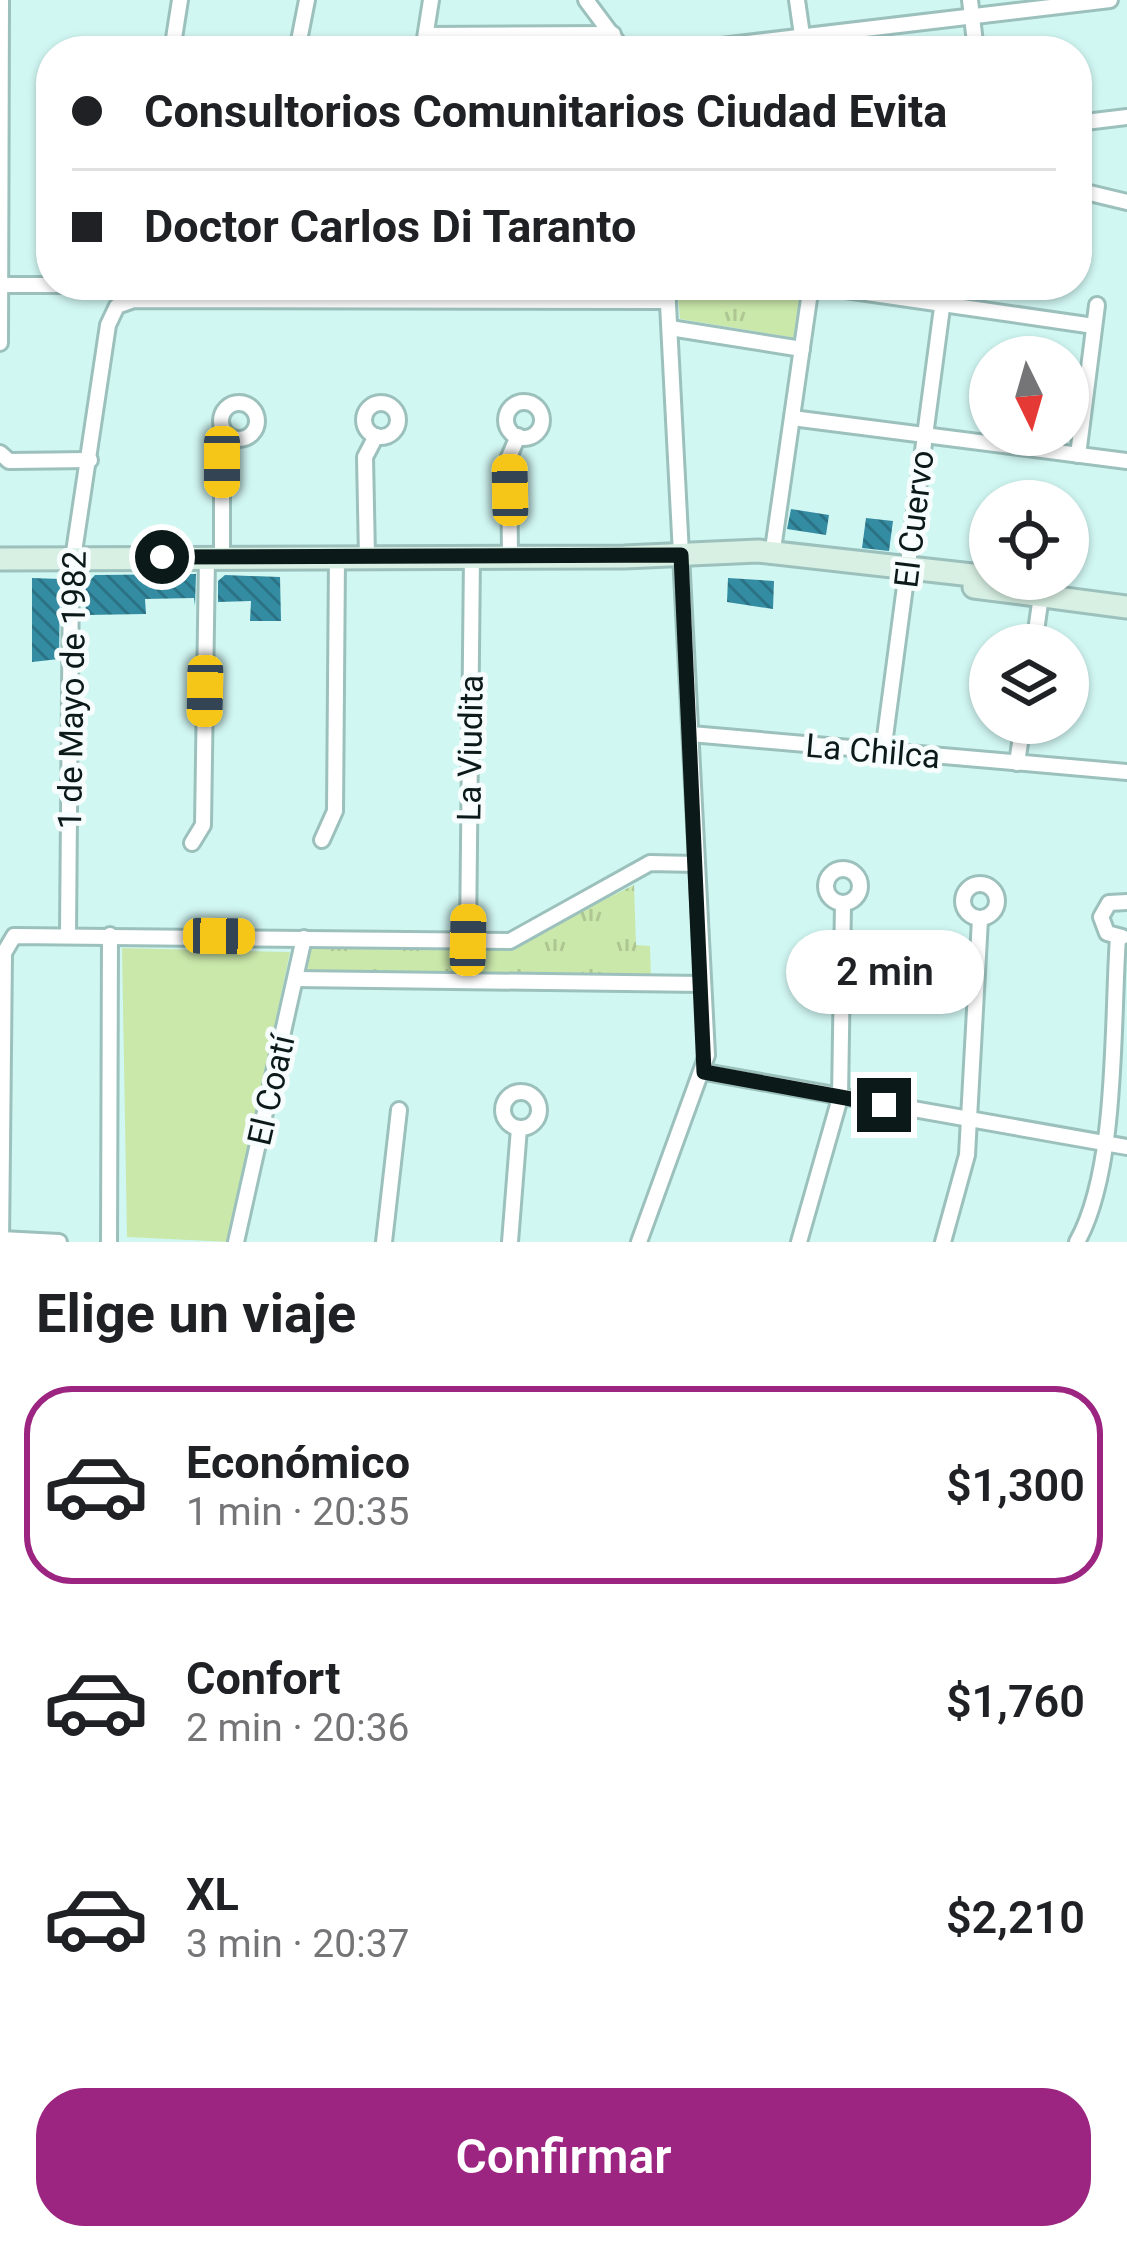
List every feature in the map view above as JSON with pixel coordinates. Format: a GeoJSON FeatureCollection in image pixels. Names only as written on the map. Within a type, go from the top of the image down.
{"type":"FeatureCollection","features":[{"type":"Feature","properties":{"kind":"main road"},"geometry":{"type":"LineString","coordinates":[[0,560],[772,557],[969,584]]}},
{"type":"Feature","properties":{"kind":"main road"},"geometry":{"type":"LineString","coordinates":[[908,573],[969,577]]}},
{"type":"Feature","properties":{"kind":"main road"},"geometry":{"type":"LineString","coordinates":[[1089,591],[1127,596]]}},
{"type":"Feature","properties":{"kind":"main road"},"geometry":{"type":"LineString","coordinates":[[1070,600],[1127,608]]}},
{"type":"Feature","properties":{"kind":"street"},"geometry":{"type":"LineString","coordinates":[[0,343],[1,0]]}},
{"type":"Feature","properties":{"kind":"street"},"geometry":{"type":"LineString","coordinates":[[174,36],[180,0]]}},
{"type":"Feature","properties":{"kind":"street"},"geometry":{"type":"LineString","coordinates":[[300,36],[307,0]]}},
{"type":"Feature","properties":{"kind":"street"},"geometry":{"type":"LineString","coordinates":[[425,36],[431,0]]}},
{"type":"Feature","properties":{"kind":"street"},"geometry":{"type":"LineString","coordinates":[[586,0],[614,34]]}},
{"type":"Feature","properties":{"kind":"street"},"geometry":{"type":"LineString","coordinates":[[797,0],[802,35]]}},
{"type":"Feature","properties":{"kind":"street"},"geometry":{"type":"LineString","coordinates":[[794,36],[971,8],[1110,0]]}},
{"type":"Feature","properties":{"kind":"street"},"geometry":{"type":"LineString","coordinates":[[841,31],[842,36]]}},
{"type":"Feature","properties":{"kind":"street"},"geometry":{"type":"LineString","coordinates":[[572,36],[614,34]]}},
{"type":"Feature","properties":{"kind":"street"},"geometry":{"type":"LineString","coordinates":[[1092,121],[1127,117]]}},
{"type":"Feature","properties":{"kind":"street"},"geometry":{"type":"LineString","coordinates":[[1092,194],[1127,202]]}},
{"type":"Feature","properties":{"kind":"street"},"geometry":{"type":"LineString","coordinates":[[0,285],[36,285]]}},
{"type":"Feature","properties":{"kind":"street","name":"1 de Mayo de 1982"},"geometry":{"type":"LineString","coordinates":[[68,934],[73,558],[108,325],[123,300]]}},
{"type":"Feature","properties":{"kind":"street"},"geometry":{"type":"LineString","coordinates":[[638,1242],[704,1072],[668,300]]}},
{"type":"Feature","properties":{"kind":"street"},"geometry":{"type":"LineString","coordinates":[[772,557],[809,300]]}},
{"type":"Feature","properties":{"kind":"street"},"geometry":{"type":"LineString","coordinates":[[909,300],[1094,326]]}},
{"type":"Feature","properties":{"kind":"street","name":"El Cuervo"},"geometry":{"type":"LineString","coordinates":[[883,752],[943,300]]}},
{"type":"Feature","properties":{"kind":"street"},"geometry":{"type":"LineString","coordinates":[[1089,366],[1096,305]]}},
{"type":"Feature","properties":{"kind":"street"},"geometry":{"type":"LineString","coordinates":[[670,328],[802,350]]}},
{"type":"Feature","properties":{"kind":"street"},"geometry":{"type":"LineString","coordinates":[[792,418],[969,441]]}},
{"type":"Feature","properties":{"kind":"street"},"geometry":{"type":"LineString","coordinates":[[368,557],[365,457],[376,436]]}},
{"type":"Feature","properties":{"kind":"street"},"geometry":{"type":"LineString","coordinates":[[510,556],[509,458],[518,436]]}},
{"type":"Feature","properties":{"kind":"street"},"geometry":{"type":"LineString","coordinates":[[192,843],[203,825],[214,557],[222,449],[229,437]]}},
{"type":"Feature","properties":{"kind":"street"},"geometry":{"type":"LineString","coordinates":[[1,455],[90,460]]}},
{"type":"Feature","properties":{"kind":"street"},"geometry":{"type":"LineString","coordinates":[[1089,456],[1127,461]]}},
{"type":"Feature","properties":{"kind":"street","name":"La Viudita"},"geometry":{"type":"LineString","coordinates":[[468,940],[472,556]]}},
{"type":"Feature","properties":{"kind":"street"},"geometry":{"type":"LineString","coordinates":[[322,839],[335,811],[337,557]]}},
{"type":"Feature","properties":{"kind":"street","name":"La Chilca"},"geometry":{"type":"LineString","coordinates":[[691,734],[1127,772]]}},
{"type":"Feature","properties":{"kind":"street"},"geometry":{"type":"LineString","coordinates":[[1017,763],[1020,744]]}},
{"type":"Feature","properties":{"kind":"street"},"geometry":{"type":"LineString","coordinates":[[59,1242],[1,1240],[4,953],[8,940],[23,934],[520,937],[650,863],[695,864]]}},
{"type":"Feature","properties":{"kind":"street"},"geometry":{"type":"LineString","coordinates":[[1077,1242],[1096,1198],[1123,936],[1104,928],[1102,912],[1115,901],[1127,902]]}},
{"type":"Feature","properties":{"kind":"street"},"geometry":{"type":"LineString","coordinates":[[799,1242],[840,1098],[843,904]]}},
{"type":"Feature","properties":{"kind":"street"},"geometry":{"type":"LineString","coordinates":[[944,1242],[963,1182],[970,1120],[980,919]]}},
{"type":"Feature","properties":{"kind":"street"},"geometry":{"type":"LineString","coordinates":[[109,1242],[110,934]]}},
{"type":"Feature","properties":{"kind":"street","name":"El Coatí"},"geometry":{"type":"LineString","coordinates":[[236,1242],[304,938]]}},
{"type":"Feature","properties":{"kind":"street"},"geometry":{"type":"LineString","coordinates":[[296,979],[703,984]]}},
{"type":"Feature","properties":{"kind":"street"},"geometry":{"type":"LineString","coordinates":[[704,1072],[1127,1147]]}},
{"type":"Feature","properties":{"kind":"street"},"geometry":{"type":"LineString","coordinates":[[384,1242],[399,1110]]}},
{"type":"Feature","properties":{"kind":"street"},"geometry":{"type":"LineString","coordinates":[[511,1242],[519,1128]]}},
{"type":"Feature","properties":{"kind":"green space"},"geometry":{"type":"Polygon","coordinates":[[[678,300],[802,300],[796,338],[680,319],[678,300]]]}},
{"type":"Feature","properties":{"kind":"green space"},"geometry":{"type":"Polygon","coordinates":[[[634,885],[636,945],[650,946],[651,977],[307,972],[309,950],[321,944],[508,947],[634,885]]]}},
{"type":"Feature","properties":{"kind":"green space"},"geometry":{"type":"Polygon","coordinates":[[[122,948],[290,952],[230,1242],[127,1237],[122,948]]]}},
{"type":"Feature","properties":{"kind":"building"},"geometry":{"type":"Polygon","coordinates":[[[791,509],[829,515],[826,535],[787,529],[791,509]]]}},
{"type":"Feature","properties":{"kind":"building"},"geometry":{"type":"Polygon","coordinates":[[[866,518],[893,521],[889,551],[862,548],[866,518]]]}},
{"type":"Feature","properties":{"kind":"building"},"geometry":{"type":"Polygon","coordinates":[[[196,574],[195,606],[194,598],[145,599],[146,614],[86,615],[85,586],[95,575],[196,574]]]}},
{"type":"Feature","properties":{"kind":"building"},"geometry":{"type":"Polygon","coordinates":[[[225,575],[280,577],[281,621],[250,621],[251,601],[218,602],[218,581],[225,575]]]}},
{"type":"Feature","properties":{"kind":"building"},"geometry":{"type":"Polygon","coordinates":[[[32,578],[60,579],[59,659],[32,662],[32,578]]]}},
{"type":"Feature","properties":{"kind":"building"},"geometry":{"type":"Polygon","coordinates":[[[728,578],[774,581],[773,609],[727,602],[728,578]]]}},
{"type":"Feature","properties":{"kind":"route"},"geometry":{"type":"LineString","coordinates":[[162,557],[681,555],[704,1072],[884,1105]]}}]}
